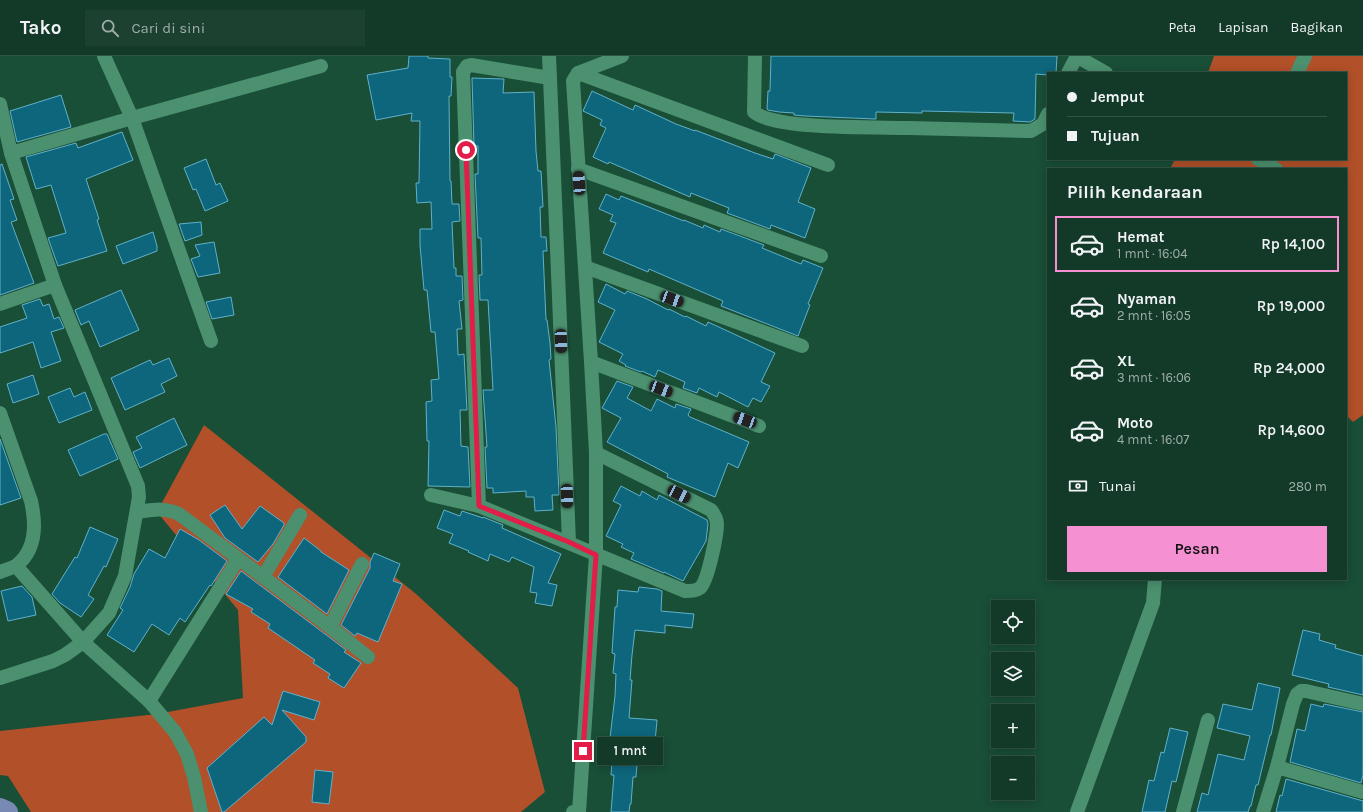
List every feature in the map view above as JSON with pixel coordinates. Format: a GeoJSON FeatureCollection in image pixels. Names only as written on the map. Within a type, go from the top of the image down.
{"type":"FeatureCollection","features":[{"type":"Feature","properties":{"kind":"highway"},"geometry":{"type":"LineString","coordinates":[[0,809],[7,812]]}},
{"type":"Feature","properties":{"kind":"street"},"geometry":{"type":"LineString","coordinates":[[104,56],[132,118],[211,341]]}},
{"type":"Feature","properties":{"kind":"street"},"geometry":{"type":"LineString","coordinates":[[549,56],[571,543]]}},
{"type":"Feature","properties":{"kind":"street"},"geometry":{"type":"LineString","coordinates":[[573,812],[579,812],[596,453],[592,362],[573,81],[578,73],[622,56]]}},
{"type":"Feature","properties":{"kind":"street"},"geometry":{"type":"LineString","coordinates":[[755,56],[754,112],[762,118],[814,126],[1031,131],[1042,124],[1047,116]]}},
{"type":"Feature","properties":{"kind":"street"},"geometry":{"type":"LineString","coordinates":[[1069,72],[1077,56],[1104,72]]}},
{"type":"Feature","properties":{"kind":"street"},"geometry":{"type":"LineString","coordinates":[[1297,72],[1305,56]]}},
{"type":"Feature","properties":{"kind":"street"},"geometry":{"type":"LineString","coordinates":[[479,506],[463,72],[467,66],[471,65],[550,78]]}},
{"type":"Feature","properties":{"kind":"street"},"geometry":{"type":"LineString","coordinates":[[12,153],[321,66]]}},
{"type":"Feature","properties":{"kind":"street"},"geometry":{"type":"LineString","coordinates":[[578,73],[828,165]]}},
{"type":"Feature","properties":{"kind":"street"},"geometry":{"type":"LineString","coordinates":[[0,104],[12,153],[48,262],[54,285],[138,486],[139,497],[126,576],[109,613],[83,642],[65,655],[0,678]]}},
{"type":"Feature","properties":{"kind":"street"},"geometry":{"type":"LineString","coordinates":[[1261,160],[1274,168]]}},
{"type":"Feature","properties":{"kind":"street"},"geometry":{"type":"LineString","coordinates":[[578,169],[822,256]]}},
{"type":"Feature","properties":{"kind":"street"},"geometry":{"type":"LineString","coordinates":[[585,267],[802,346]]}},
{"type":"Feature","properties":{"kind":"street"},"geometry":{"type":"LineString","coordinates":[[0,304],[54,285]]}},
{"type":"Feature","properties":{"kind":"street"},"geometry":{"type":"LineString","coordinates":[[592,362],[759,426]]}},
{"type":"Feature","properties":{"kind":"street"},"geometry":{"type":"LineString","coordinates":[[0,413],[31,501],[35,530],[32,543],[26,555],[16,566],[0,572]]}},
{"type":"Feature","properties":{"kind":"street"},"geometry":{"type":"LineString","coordinates":[[431,495],[479,506],[685,591],[696,590],[705,582],[717,524],[714,514],[711,510],[596,453]]}},
{"type":"Feature","properties":{"kind":"street"},"geometry":{"type":"LineString","coordinates":[[137,512],[157,509],[172,510],[179,514],[368,657]]}},
{"type":"Feature","properties":{"kind":"street"},"geometry":{"type":"LineString","coordinates":[[263,577],[300,515]]}},
{"type":"Feature","properties":{"kind":"street"},"geometry":{"type":"LineString","coordinates":[[149,701],[238,559]]}},
{"type":"Feature","properties":{"kind":"street"},"geometry":{"type":"LineString","coordinates":[[330,627],[362,564]]}},
{"type":"Feature","properties":{"kind":"street"},"geometry":{"type":"LineString","coordinates":[[16,566],[83,642],[149,701],[175,732],[187,754],[202,812]]}},
{"type":"Feature","properties":{"kind":"street"},"geometry":{"type":"LineString","coordinates":[[1077,812],[1153,603],[1155,580]]}},
{"type":"Feature","properties":{"kind":"street"},"geometry":{"type":"LineString","coordinates":[[1263,812],[1297,694],[1302,691],[1363,704]]}},
{"type":"Feature","properties":{"kind":"street"},"geometry":{"type":"LineString","coordinates":[[1183,812],[1208,720]]}},
{"type":"Feature","properties":{"kind":"street"},"geometry":{"type":"LineString","coordinates":[[1277,766],[1363,792]]}},
{"type":"Feature","properties":{"kind":"shaded area"},"geometry":{"type":"Polygon","coordinates":[[[1214,56],[1363,56],[1363,415],[1353,422],[1347,416],[1347,168],[1170,168],[1174,160],[1347,160],[1347,72],[1208,72],[1214,56]]]}},
{"type":"Feature","properties":{"kind":"shaded area"},"geometry":{"type":"Polygon","coordinates":[[[204,425],[415,593],[518,688],[545,792],[521,812],[31,812],[8,776],[0,775],[0,731],[157,714],[243,698],[238,610],[157,512],[204,425]]]}},
{"type":"Feature","properties":{"kind":"building"},"geometry":{"type":"Polygon","coordinates":[[[409,56],[428,56],[428,58],[450,59],[450,77],[452,77],[451,96],[449,96],[450,181],[452,204],[459,204],[460,221],[452,222],[454,268],[456,268],[456,276],[462,276],[463,300],[459,301],[462,329],[457,329],[458,355],[464,354],[467,410],[460,410],[461,446],[468,447],[470,487],[428,486],[429,441],[427,441],[426,402],[432,401],[431,380],[439,379],[435,332],[431,332],[427,290],[424,290],[420,245],[420,229],[432,229],[431,202],[417,203],[416,183],[419,183],[420,121],[411,121],[412,113],[376,120],[367,75],[408,68],[409,56]]]}},
{"type":"Feature","properties":{"kind":"building"},"geometry":{"type":"Polygon","coordinates":[[[771,56],[1057,56],[1056,72],[1047,72],[1047,75],[1036,74],[1035,119],[1030,122],[1013,121],[1014,113],[922,111],[922,113],[876,112],[876,119],[794,115],[794,113],[779,112],[767,109],[768,91],[770,91],[771,56]]]}},
{"type":"Feature","properties":{"kind":"building"},"geometry":{"type":"Polygon","coordinates":[[[472,78],[504,79],[503,93],[534,92],[536,151],[538,171],[541,171],[543,207],[540,207],[541,237],[546,237],[547,251],[543,251],[546,320],[550,343],[551,359],[549,360],[556,427],[559,495],[552,495],[553,510],[535,511],[534,497],[526,497],[526,491],[493,493],[493,488],[487,488],[485,447],[487,447],[483,390],[493,390],[488,300],[480,300],[479,275],[482,275],[481,238],[478,238],[475,174],[478,174],[478,146],[474,146],[472,78]]]}},
{"type":"Feature","properties":{"kind":"building"},"geometry":{"type":"Polygon","coordinates":[[[592,91],[633,110],[635,105],[676,124],[755,153],[773,159],[775,154],[811,168],[798,202],[815,209],[805,238],[771,225],[770,229],[727,213],[729,208],[691,193],[690,197],[609,162],[608,164],[593,157],[606,128],[600,125],[602,120],[583,111],[592,91]]]}},
{"type":"Feature","properties":{"kind":"building"},"geometry":{"type":"Polygon","coordinates":[[[61,95],[71,127],[17,142],[10,111],[61,95]]]}},
{"type":"Feature","properties":{"kind":"building"},"geometry":{"type":"Polygon","coordinates":[[[122,132],[133,160],[86,179],[99,219],[97,220],[107,251],[58,266],[48,238],[66,233],[51,185],[36,189],[26,157],[76,143],[78,148],[122,132]]]}},
{"type":"Feature","properties":{"kind":"building"},"geometry":{"type":"Polygon","coordinates":[[[206,159],[216,185],[220,183],[228,201],[205,211],[196,189],[193,190],[184,168],[206,159]]]}},
{"type":"Feature","properties":{"kind":"building"},"geometry":{"type":"Polygon","coordinates":[[[2,164],[14,199],[10,200],[17,220],[11,222],[34,283],[0,295],[0,165],[2,164]]]}},
{"type":"Feature","properties":{"kind":"building"},"geometry":{"type":"Polygon","coordinates":[[[606,194],[619,200],[621,196],[703,228],[704,225],[720,232],[721,229],[764,245],[762,248],[801,264],[803,260],[823,268],[808,304],[810,305],[798,336],[721,306],[723,301],[649,269],[648,272],[603,253],[616,223],[610,221],[613,215],[599,209],[606,194]]]}},
{"type":"Feature","properties":{"kind":"building"},"geometry":{"type":"Polygon","coordinates":[[[201,222],[202,235],[185,241],[179,224],[201,222]]]}},
{"type":"Feature","properties":{"kind":"building"},"geometry":{"type":"Polygon","coordinates":[[[153,232],[157,251],[123,264],[116,246],[153,232]]]}},
{"type":"Feature","properties":{"kind":"building"},"geometry":{"type":"Polygon","coordinates":[[[214,242],[220,273],[198,277],[191,259],[200,256],[195,245],[214,242]]]}},
{"type":"Feature","properties":{"kind":"building"},"geometry":{"type":"Polygon","coordinates":[[[606,284],[625,294],[627,291],[647,299],[668,310],[669,309],[685,317],[686,316],[706,326],[708,322],[775,353],[761,382],[770,386],[761,402],[753,398],[748,407],[719,392],[717,397],[699,388],[697,393],[683,388],[685,382],[658,370],[655,377],[625,366],[626,365],[619,361],[623,354],[599,342],[615,310],[598,302],[606,284]]]}},
{"type":"Feature","properties":{"kind":"building"},"geometry":{"type":"Polygon","coordinates":[[[121,290],[139,330],[100,347],[89,321],[81,325],[75,310],[121,290]]]}},
{"type":"Feature","properties":{"kind":"building"},"geometry":{"type":"Polygon","coordinates":[[[231,297],[234,315],[212,319],[206,302],[231,297]]]}},
{"type":"Feature","properties":{"kind":"building"},"geometry":{"type":"Polygon","coordinates":[[[40,299],[43,306],[49,304],[54,319],[59,317],[64,328],[51,332],[61,361],[41,368],[33,342],[0,353],[0,327],[27,318],[22,305],[40,299]]]}},
{"type":"Feature","properties":{"kind":"building"},"geometry":{"type":"Polygon","coordinates":[[[169,358],[177,376],[161,384],[165,392],[125,410],[111,378],[150,360],[153,365],[169,358]]]}},
{"type":"Feature","properties":{"kind":"building"},"geometry":{"type":"Polygon","coordinates":[[[33,375],[39,394],[13,403],[7,384],[33,375]]]}},
{"type":"Feature","properties":{"kind":"building"},"geometry":{"type":"Polygon","coordinates":[[[617,381],[633,387],[627,398],[651,411],[657,399],[675,408],[676,404],[691,409],[688,415],[690,417],[749,442],[738,468],[728,463],[715,497],[667,477],[668,474],[607,442],[621,418],[602,408],[617,381]]]}},
{"type":"Feature","properties":{"kind":"building"},"geometry":{"type":"Polygon","coordinates":[[[70,388],[74,397],[85,392],[92,410],[59,423],[48,397],[70,388]]]}},
{"type":"Feature","properties":{"kind":"building"},"geometry":{"type":"Polygon","coordinates":[[[174,418],[187,445],[140,468],[133,452],[142,448],[136,437],[174,418]]]}},
{"type":"Feature","properties":{"kind":"building"},"geometry":{"type":"Polygon","coordinates":[[[107,434],[118,459],[80,476],[68,450],[107,434]]]}},
{"type":"Feature","properties":{"kind":"building"},"geometry":{"type":"Polygon","coordinates":[[[0,439],[21,498],[0,505],[0,439]]]}},
{"type":"Feature","properties":{"kind":"building"},"geometry":{"type":"Polygon","coordinates":[[[621,486],[640,496],[642,491],[657,500],[659,495],[707,520],[706,541],[683,581],[631,559],[634,553],[621,547],[623,544],[606,536],[621,505],[613,501],[621,486]]]}},
{"type":"Feature","properties":{"kind":"building"},"geometry":{"type":"Polygon","coordinates":[[[225,505],[242,529],[260,506],[284,523],[273,544],[258,562],[225,538],[210,515],[225,505]]]}},
{"type":"Feature","properties":{"kind":"building"},"geometry":{"type":"Polygon","coordinates":[[[444,510],[460,516],[462,511],[483,517],[503,525],[502,528],[561,554],[548,583],[557,585],[552,606],[535,603],[537,593],[530,592],[534,567],[512,557],[509,562],[490,554],[488,561],[449,543],[453,534],[437,528],[444,510]]]}},
{"type":"Feature","properties":{"kind":"building"},"geometry":{"type":"Polygon","coordinates":[[[90,527],[118,539],[106,567],[104,566],[88,595],[94,599],[81,617],[60,603],[52,594],[75,557],[77,558],[90,527]]]}},
{"type":"Feature","properties":{"kind":"building"},"geometry":{"type":"Polygon","coordinates":[[[180,529],[199,540],[227,561],[185,622],[180,618],[169,635],[152,624],[134,652],[107,635],[123,610],[120,608],[130,587],[134,574],[149,549],[165,558],[180,529]]]}},
{"type":"Feature","properties":{"kind":"building"},"geometry":{"type":"Polygon","coordinates":[[[304,538],[321,552],[349,570],[327,614],[278,577],[304,538]]]}},
{"type":"Feature","properties":{"kind":"building"},"geometry":{"type":"Polygon","coordinates":[[[374,553],[400,564],[393,581],[402,584],[378,642],[357,633],[355,636],[341,625],[370,568],[370,562],[374,553]]]}},
{"type":"Feature","properties":{"kind":"building"},"geometry":{"type":"Polygon","coordinates":[[[241,571],[346,650],[344,652],[361,663],[344,688],[328,678],[330,674],[313,663],[315,660],[268,628],[270,624],[251,612],[253,609],[226,594],[241,571]]]}},
{"type":"Feature","properties":{"kind":"building"},"geometry":{"type":"Polygon","coordinates":[[[22,586],[32,597],[36,615],[8,621],[1,591],[22,586]]]}},
{"type":"Feature","properties":{"kind":"building"},"geometry":{"type":"Polygon","coordinates":[[[639,587],[662,591],[661,611],[694,614],[692,628],[665,625],[665,633],[635,630],[630,680],[632,680],[629,718],[657,720],[655,742],[639,741],[636,777],[633,777],[629,812],[611,812],[614,775],[611,775],[614,739],[610,738],[616,674],[613,673],[615,654],[612,653],[615,607],[617,607],[618,590],[638,592],[639,587]]]}},
{"type":"Feature","properties":{"kind":"building"},"geometry":{"type":"Polygon","coordinates":[[[1303,630],[1320,634],[1319,640],[1336,645],[1335,648],[1363,656],[1363,695],[1328,687],[1329,684],[1292,675],[1303,630]]]}},
{"type":"Feature","properties":{"kind":"building"},"geometry":{"type":"Polygon","coordinates":[[[1258,683],[1280,688],[1271,735],[1251,806],[1248,812],[1197,812],[1202,793],[1208,795],[1218,754],[1244,760],[1250,736],[1217,728],[1223,704],[1252,710],[1258,683]]]}},
{"type":"Feature","properties":{"kind":"building"},"geometry":{"type":"Polygon","coordinates":[[[283,691],[320,702],[314,720],[282,710],[306,737],[306,742],[224,812],[222,812],[207,768],[264,717],[272,725],[283,691]]]}},
{"type":"Feature","properties":{"kind":"building"},"geometry":{"type":"Polygon","coordinates":[[[1311,704],[1323,707],[1324,704],[1363,712],[1363,775],[1361,783],[1290,762],[1297,729],[1305,731],[1311,704]]]}},
{"type":"Feature","properties":{"kind":"building"},"geometry":{"type":"Polygon","coordinates":[[[1170,728],[1188,732],[1176,782],[1172,781],[1165,812],[1142,812],[1149,780],[1154,781],[1161,752],[1164,753],[1170,728]]]}},
{"type":"Feature","properties":{"kind":"building"},"geometry":{"type":"Polygon","coordinates":[[[315,770],[333,772],[329,804],[312,802],[315,770]]]}},
{"type":"Feature","properties":{"kind":"building"},"geometry":{"type":"Polygon","coordinates":[[[1286,779],[1363,801],[1363,812],[1276,812],[1286,779]]]}},
{"type":"Feature","properties":{"kind":"route"},"geometry":{"type":"LineString","coordinates":[[466,150],[479,506],[569,542],[596,555],[583,751]]}}]}
